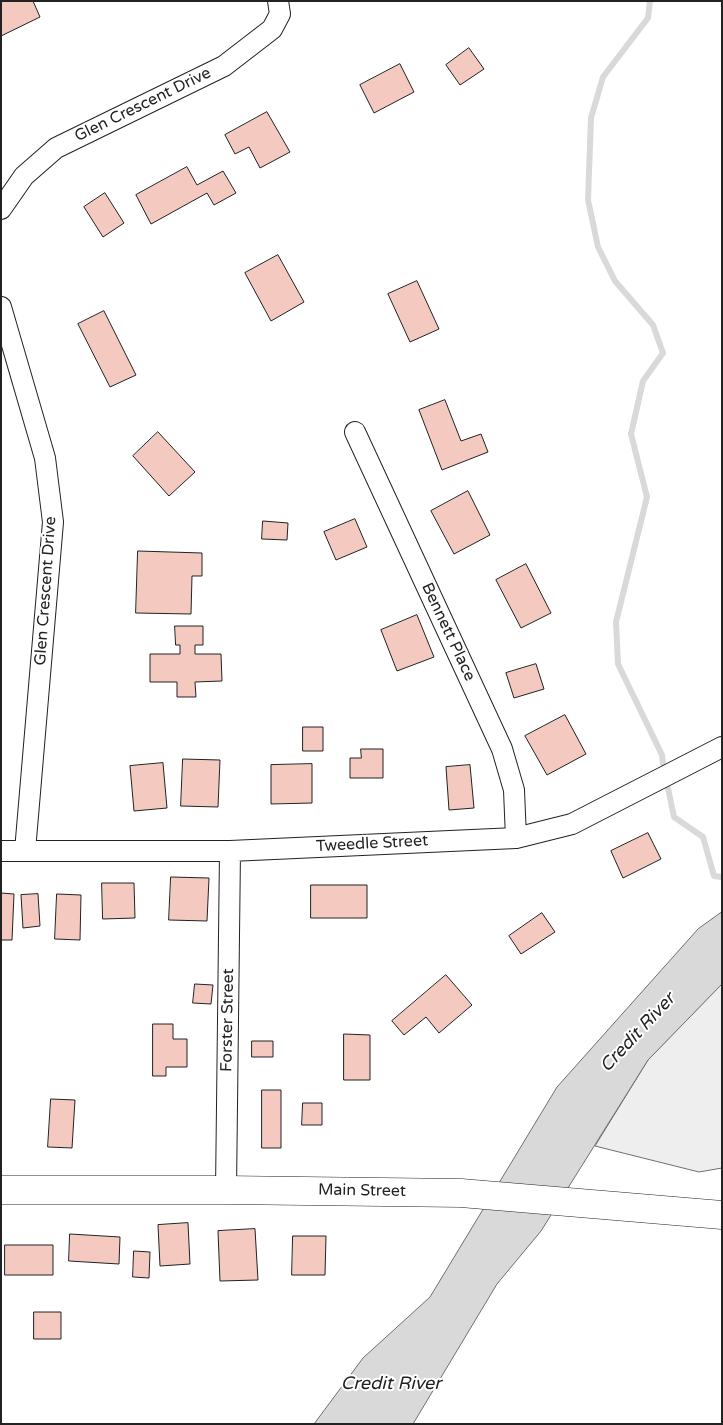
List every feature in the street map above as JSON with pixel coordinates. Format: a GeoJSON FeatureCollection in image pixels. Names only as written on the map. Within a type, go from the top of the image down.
{"type":"FeatureCollection","features":[{"type":"Feature","properties":{"kind":"main road","name":"Main Street"},"geometry":{"type":"LineString","coordinates":[[1,1190],[461,1193],[722,1216]]}},
{"type":"Feature","properties":{"kind":"street","name":"Glen Crescent Drive"},"geometry":{"type":"LineString","coordinates":[[1,209],[24,176],[56,148],[224,66],[272,29],[280,14],[278,1]]}},
{"type":"Feature","properties":{"kind":"street","name":"Glen Crescent Drive"},"geometry":{"type":"LineString","coordinates":[[1,307],[44,458],[53,522],[26,850]]}},
{"type":"Feature","properties":{"kind":"street","name":"Bennett Place"},"geometry":{"type":"LineString","coordinates":[[355,432],[502,749],[514,790],[516,838]]}},
{"type":"Feature","properties":{"kind":"street","name":"Tweedle Street"},"geometry":{"type":"LineString","coordinates":[[1,851],[230,851],[516,838],[572,824],[722,747]]}},
{"type":"Feature","properties":{"kind":"street","name":"Forster Street"},"geometry":{"type":"LineString","coordinates":[[226,1190],[230,851]]}},
{"type":"Feature","properties":{"kind":"shaded area"},"geometry":{"type":"Polygon","coordinates":[[[722,984],[722,1168],[699,1172],[595,1146],[648,1060],[722,984]]]}},
{"type":"Feature","properties":{"kind":"water","name":"Credit River"},"geometry":{"type":"Polygon","coordinates":[[[722,912],[722,984],[648,1060],[541,1231],[497,1284],[413,1424],[314,1424],[363,1358],[430,1297],[557,1087],[698,929],[722,912]]]}},
{"type":"Feature","properties":{"kind":"building"},"geometry":{"type":"Polygon","coordinates":[[[1,1],[33,1],[40,17],[1,36],[1,1]]]}},
{"type":"Feature","properties":{"kind":"building"},"geometry":{"type":"Polygon","coordinates":[[[469,48],[484,69],[460,85],[446,65],[469,48]]]}},
{"type":"Feature","properties":{"kind":"building"},"geometry":{"type":"Polygon","coordinates":[[[400,64],[414,92],[374,113],[360,85],[400,64]]]}},
{"type":"Feature","properties":{"kind":"building"},"geometry":{"type":"Polygon","coordinates":[[[267,112],[290,152],[260,168],[249,147],[235,154],[225,135],[267,112]]]}},
{"type":"Feature","properties":{"kind":"building"},"geometry":{"type":"Polygon","coordinates":[[[187,167],[197,185],[223,171],[236,193],[214,205],[207,193],[151,224],[136,195],[187,167]]]}},
{"type":"Feature","properties":{"kind":"building"},"geometry":{"type":"Polygon","coordinates":[[[105,193],[124,223],[103,237],[84,207],[105,193]]]}},
{"type":"Feature","properties":{"kind":"building"},"geometry":{"type":"Polygon","coordinates":[[[278,255],[304,302],[271,321],[245,273],[278,255]]]}},
{"type":"Feature","properties":{"kind":"building"},"geometry":{"type":"Polygon","coordinates":[[[417,281],[439,329],[410,342],[388,294],[417,281]]]}},
{"type":"Feature","properties":{"kind":"building"},"geometry":{"type":"Polygon","coordinates":[[[104,311],[136,375],[110,387],[78,324],[104,311]]]}},
{"type":"Feature","properties":{"kind":"building"},"geometry":{"type":"Polygon","coordinates":[[[445,400],[461,441],[481,434],[488,452],[442,470],[419,410],[445,400]]]}},
{"type":"Feature","properties":{"kind":"building"},"geometry":{"type":"Polygon","coordinates":[[[158,432],[195,472],[169,496],[133,456],[158,432]]]}},
{"type":"Feature","properties":{"kind":"building"},"geometry":{"type":"Polygon","coordinates":[[[468,491],[490,535],[454,554],[431,511],[468,491]]]}},
{"type":"Feature","properties":{"kind":"building"},"geometry":{"type":"Polygon","coordinates":[[[355,519],[367,547],[336,560],[324,532],[355,519]]]}},
{"type":"Feature","properties":{"kind":"building"},"geometry":{"type":"Polygon","coordinates":[[[263,521],[288,523],[287,540],[262,539],[263,521]]]}},
{"type":"Feature","properties":{"kind":"building"},"geometry":{"type":"Polygon","coordinates":[[[138,551],[202,553],[202,576],[192,576],[191,614],[136,613],[138,551]]]}},
{"type":"Feature","properties":{"kind":"building"},"geometry":{"type":"Polygon","coordinates":[[[526,564],[551,613],[521,628],[496,580],[526,564]]]}},
{"type":"Feature","properties":{"kind":"building"},"geometry":{"type":"Polygon","coordinates":[[[417,615],[434,657],[397,671],[381,630],[417,615]]]}},
{"type":"Feature","properties":{"kind":"building"},"geometry":{"type":"Polygon","coordinates":[[[175,626],[203,626],[203,645],[195,645],[195,654],[221,654],[222,681],[195,682],[196,697],[177,697],[177,682],[150,682],[150,654],[180,654],[180,645],[176,645],[175,626]]]}},
{"type":"Feature","properties":{"kind":"building"},"geometry":{"type":"Polygon","coordinates":[[[536,664],[544,689],[514,698],[506,673],[536,664]]]}},
{"type":"Feature","properties":{"kind":"building"},"geometry":{"type":"Polygon","coordinates":[[[565,715],[586,754],[547,775],[525,736],[565,715]]]}},
{"type":"Feature","properties":{"kind":"building"},"geometry":{"type":"Polygon","coordinates":[[[303,727],[323,727],[323,751],[303,751],[303,727]]]}},
{"type":"Feature","properties":{"kind":"building"},"geometry":{"type":"Polygon","coordinates":[[[361,749],[383,749],[383,778],[350,778],[350,758],[361,758],[361,749]]]}},
{"type":"Feature","properties":{"kind":"building"},"geometry":{"type":"Polygon","coordinates":[[[183,759],[220,760],[218,807],[181,806],[183,759]]]}},
{"type":"Feature","properties":{"kind":"building"},"geometry":{"type":"Polygon","coordinates":[[[163,763],[167,808],[134,811],[130,766],[163,763]]]}},
{"type":"Feature","properties":{"kind":"building"},"geometry":{"type":"Polygon","coordinates":[[[312,764],[312,803],[271,804],[271,765],[312,764]]]}},
{"type":"Feature","properties":{"kind":"building"},"geometry":{"type":"Polygon","coordinates":[[[470,765],[474,808],[449,810],[446,767],[470,765]]]}},
{"type":"Feature","properties":{"kind":"building"},"geometry":{"type":"Polygon","coordinates":[[[648,833],[661,859],[623,878],[611,851],[648,833]]]}},
{"type":"Feature","properties":{"kind":"building"},"geometry":{"type":"Polygon","coordinates":[[[171,877],[209,878],[207,921],[169,920],[171,877]]]}},
{"type":"Feature","properties":{"kind":"building"},"geometry":{"type":"Polygon","coordinates":[[[102,883],[134,883],[135,918],[103,919],[102,883]]]}},
{"type":"Feature","properties":{"kind":"building"},"geometry":{"type":"Polygon","coordinates":[[[311,885],[367,885],[367,918],[311,918],[311,885]]]}},
{"type":"Feature","properties":{"kind":"building"},"geometry":{"type":"Polygon","coordinates":[[[1,893],[14,894],[12,940],[1,940],[1,893]]]}},
{"type":"Feature","properties":{"kind":"building"},"geometry":{"type":"Polygon","coordinates":[[[38,894],[40,926],[23,928],[21,895],[38,894]]]}},
{"type":"Feature","properties":{"kind":"building"},"geometry":{"type":"Polygon","coordinates":[[[57,894],[81,895],[80,940],[55,939],[57,894]]]}},
{"type":"Feature","properties":{"kind":"building"},"geometry":{"type":"Polygon","coordinates":[[[542,913],[555,932],[521,954],[509,936],[542,913]]]}},
{"type":"Feature","properties":{"kind":"building"},"geometry":{"type":"Polygon","coordinates":[[[446,975],[472,1005],[439,1033],[426,1017],[404,1035],[392,1021],[446,975]]]}},
{"type":"Feature","properties":{"kind":"building"},"geometry":{"type":"Polygon","coordinates":[[[195,984],[213,985],[211,1004],[193,1003],[195,984]]]}},
{"type":"Feature","properties":{"kind":"building"},"geometry":{"type":"Polygon","coordinates":[[[153,1024],[173,1024],[173,1039],[187,1039],[187,1067],[166,1067],[166,1076],[153,1076],[153,1024]]]}},
{"type":"Feature","properties":{"kind":"building"},"geometry":{"type":"Polygon","coordinates":[[[344,1034],[370,1035],[370,1080],[344,1080],[344,1034]]]}},
{"type":"Feature","properties":{"kind":"building"},"geometry":{"type":"Polygon","coordinates":[[[252,1041],[273,1041],[273,1057],[252,1057],[252,1041]]]}},
{"type":"Feature","properties":{"kind":"building"},"geometry":{"type":"Polygon","coordinates":[[[262,1090],[281,1090],[281,1148],[262,1148],[262,1090]]]}},
{"type":"Feature","properties":{"kind":"building"},"geometry":{"type":"Polygon","coordinates":[[[51,1099],[75,1100],[72,1148],[48,1147],[51,1099]]]}},
{"type":"Feature","properties":{"kind":"building"},"geometry":{"type":"Polygon","coordinates":[[[303,1103],[322,1103],[322,1125],[302,1125],[303,1103]]]}},
{"type":"Feature","properties":{"kind":"building"},"geometry":{"type":"Polygon","coordinates":[[[188,1223],[190,1264],[160,1266],[158,1225],[188,1223]]]}},
{"type":"Feature","properties":{"kind":"building"},"geometry":{"type":"Polygon","coordinates":[[[255,1229],[258,1280],[220,1281],[218,1231],[255,1229]]]}},
{"type":"Feature","properties":{"kind":"building"},"geometry":{"type":"Polygon","coordinates":[[[70,1234],[120,1237],[119,1264],[69,1261],[70,1234]]]}},
{"type":"Feature","properties":{"kind":"building"},"geometry":{"type":"Polygon","coordinates":[[[293,1236],[326,1236],[325,1275],[292,1275],[293,1236]]]}},
{"type":"Feature","properties":{"kind":"building"},"geometry":{"type":"Polygon","coordinates":[[[5,1245],[53,1245],[53,1275],[5,1275],[5,1245]]]}},
{"type":"Feature","properties":{"kind":"building"},"geometry":{"type":"Polygon","coordinates":[[[134,1251],[150,1252],[149,1278],[133,1277],[134,1251]]]}},
{"type":"Feature","properties":{"kind":"building"},"geometry":{"type":"Polygon","coordinates":[[[34,1312],[61,1312],[61,1339],[34,1339],[34,1312]]]}},
{"type":"Feature","properties":{"kind":"waterway"},"geometry":{"type":"LineString","coordinates":[[650,1],[648,18],[603,77],[591,118],[588,200],[598,247],[615,281],[653,325],[663,353],[643,381],[631,434],[647,497],[616,622],[618,664],[662,755],[663,764]]}},
{"type":"Feature","properties":{"kind":"waterway"},"geometry":{"type":"LineString","coordinates":[[668,788],[674,817],[703,837],[714,876],[722,877]]}}]}
